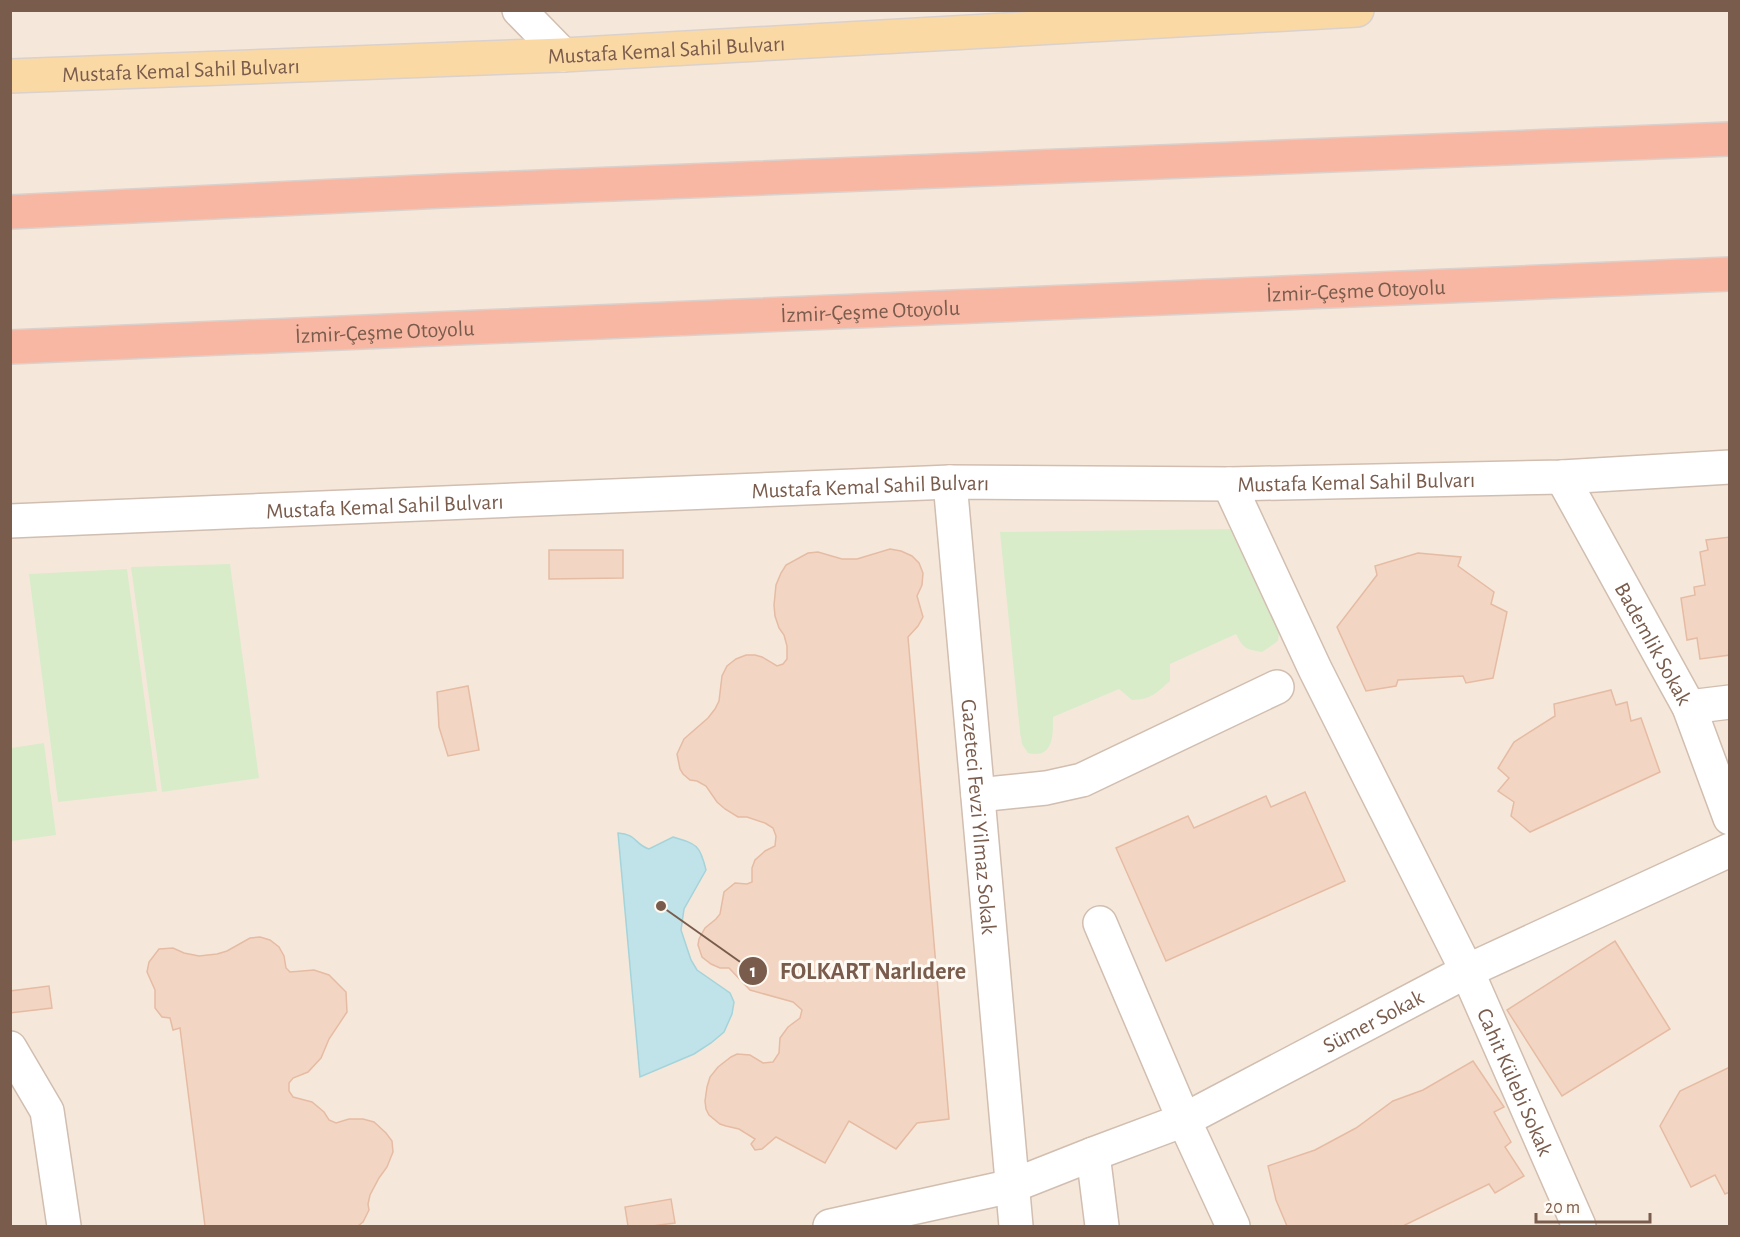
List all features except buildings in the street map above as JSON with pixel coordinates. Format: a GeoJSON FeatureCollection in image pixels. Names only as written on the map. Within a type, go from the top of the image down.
{"type":"FeatureCollection","features":[{"type":"Feature","properties":{"kind":"highway"},"geometry":{"type":"LineString","coordinates":[[10,212],[442,191],[1730,139]]}},
{"type":"Feature","properties":{"kind":"highway","name":"İzmir-Çeşme Otoyolu"},"geometry":{"type":"LineString","coordinates":[[10,347],[1730,274]]}},
{"type":"Feature","properties":{"kind":"main road","name":"Mustafa Kemal Sahil Bulvarı"},"geometry":{"type":"LineString","coordinates":[[10,76],[563,55],[1357,10]]}},
{"type":"Feature","properties":{"kind":"street"},"geometry":{"type":"LineString","coordinates":[[519,10],[563,55]]}},
{"type":"Feature","properties":{"kind":"street","name":"Mustafa Kemal Sahil Bulvarı"},"geometry":{"type":"LineString","coordinates":[[10,521],[950,482],[1229,483],[1562,477],[1730,467]]}},
{"type":"Feature","properties":{"kind":"street","name":"Bademlik Sokak"},"geometry":{"type":"LineString","coordinates":[[1562,477],[1689,707],[1730,818]]}},
{"type":"Feature","properties":{"kind":"street","name":"Gazeteci Fevzi Yilmaz Sokak"},"geometry":{"type":"LineString","coordinates":[[950,482],[1016,1227]]}},
{"type":"Feature","properties":{"kind":"street","name":"Cahit Külebi Sokak"},"geometry":{"type":"LineString","coordinates":[[1229,483],[1315,669],[1467,971],[1579,1227]]}},
{"type":"Feature","properties":{"kind":"street"},"geometry":{"type":"LineString","coordinates":[[978,795],[1046,788],[1082,780],[1277,687]]}},
{"type":"Feature","properties":{"kind":"street"},"geometry":{"type":"LineString","coordinates":[[1689,707],[1730,702]]}},
{"type":"Feature","properties":{"kind":"street","name":"Sümer Sokak"},"geometry":{"type":"LineString","coordinates":[[830,1227],[1012,1186],[1184,1120],[1467,971],[1730,850]]}},
{"type":"Feature","properties":{"kind":"street"},"geometry":{"type":"LineString","coordinates":[[1100,923],[1184,1120],[1233,1227]]}},
{"type":"Feature","properties":{"kind":"street"},"geometry":{"type":"LineString","coordinates":[[10,1048],[47,1111],[64,1227]]}},
{"type":"Feature","properties":{"kind":"street"},"geometry":{"type":"LineString","coordinates":[[1093,1154],[1102,1227]]}},
{"type":"Feature","properties":{"kind":"shaded area"},"geometry":{"type":"Polygon","coordinates":[[[10,11],[1729,11],[1729,1226],[11,1226],[10,11]]]}},
{"type":"Feature","properties":{"kind":"green space"},"geometry":{"type":"Polygon","coordinates":[[[1230,529],[1279,632],[1278,641],[1262,652],[1246,648],[1236,634],[1170,664],[1170,681],[1149,697],[1132,700],[1119,689],[1053,717],[1052,738],[1047,749],[1037,754],[1028,753],[1022,744],[1020,732],[1000,532],[1230,529]]]}},
{"type":"Feature","properties":{"kind":"green space"},"geometry":{"type":"Polygon","coordinates":[[[230,564],[259,778],[162,792],[131,567],[230,564]]]}},
{"type":"Feature","properties":{"kind":"green space"},"geometry":{"type":"Polygon","coordinates":[[[127,569],[157,791],[58,802],[29,574],[127,569]]]}},
{"type":"Feature","properties":{"kind":"green space"},"geometry":{"type":"Polygon","coordinates":[[[44,743],[56,835],[11,841],[11,748],[44,743]]]}},
{"type":"Feature","properties":{"kind":"water"},"geometry":{"type":"Polygon","coordinates":[[[618,833],[629,835],[649,849],[673,837],[692,844],[699,850],[706,870],[684,909],[681,930],[691,960],[697,970],[730,993],[734,1002],[732,1014],[724,1032],[711,1043],[694,1054],[640,1077],[618,833]]]}},
{"type":"Feature","properties":{"kind":"place","name":"FOLKART Narlıdere"},"geometry":{"type":"Point","coordinates":[661,906]}}]}
